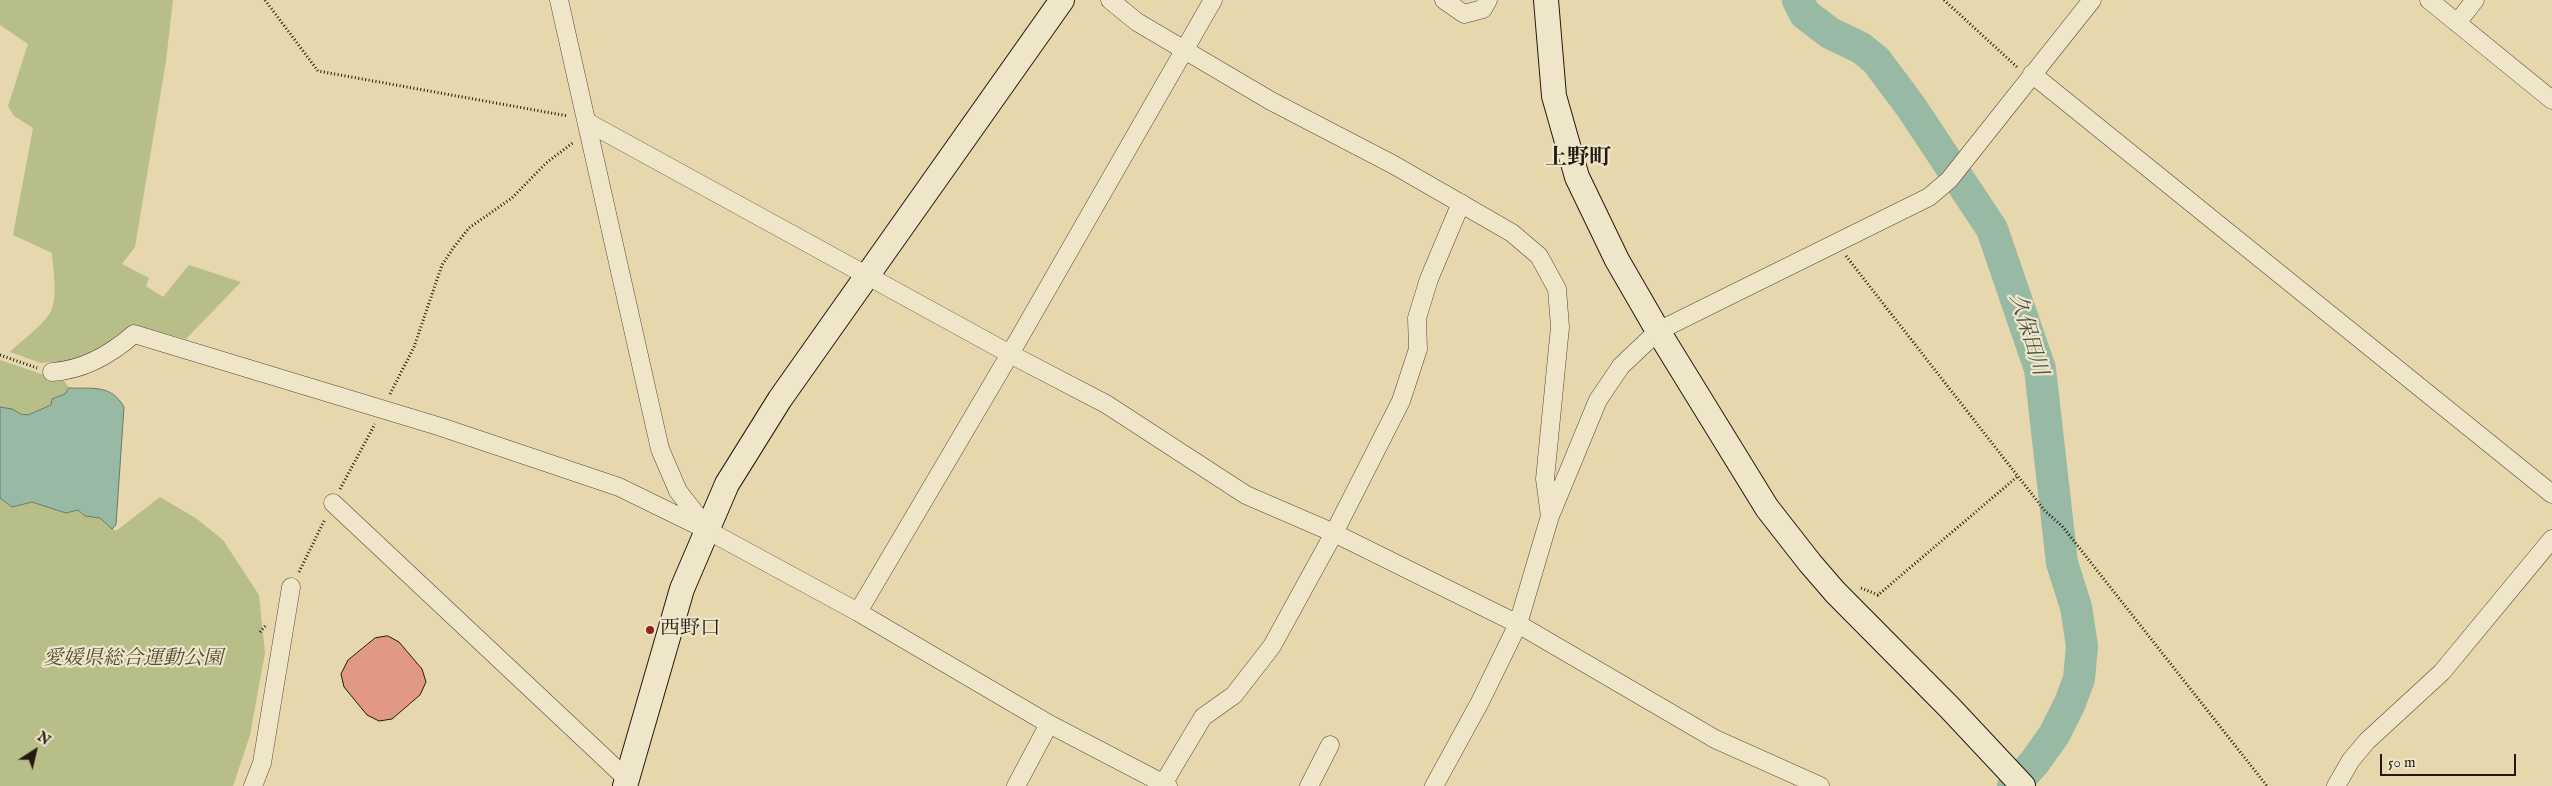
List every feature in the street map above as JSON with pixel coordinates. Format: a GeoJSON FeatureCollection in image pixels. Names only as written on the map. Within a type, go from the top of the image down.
{"type":"FeatureCollection","features":[{"type":"Feature","properties":{"kind":"street"},"geometry":{"type":"LineString","coordinates":[[559,0],[660,448],[678,491],[707,530]]}},
{"type":"Feature","properties":{"kind":"street"},"geometry":{"type":"LineString","coordinates":[[334,502],[626,782],[682,589],[727,484],[752,442],[1062,0]]}},
{"type":"Feature","properties":{"kind":"street"},"geometry":{"type":"LineString","coordinates":[[1110,0],[1137,22],[1271,101],[1394,166],[1512,233],[1539,256],[1556,289],[1560,327],[1545,479],[1550,516]]}},
{"type":"Feature","properties":{"kind":"street"},"geometry":{"type":"LineString","coordinates":[[858,612],[1186,51],[1213,0]]}},
{"type":"Feature","properties":{"kind":"street"},"geometry":{"type":"LineString","coordinates":[[1444,0],[1464,14],[1483,9],[1488,0]]}},
{"type":"Feature","properties":{"kind":"street"},"geometry":{"type":"LineString","coordinates":[[1546,0],[1554,96],[1577,177],[1617,260],[1658,331],[1767,508],[1835,592],[2016,778]]}},
{"type":"Feature","properties":{"kind":"street"},"geometry":{"type":"LineString","coordinates":[[1434,786],[1480,702],[1518,624],[1550,516],[1598,400],[1621,366],[1658,331],[1929,197],[1949,180],[1962,165],[2030,76],[2092,0]]}},
{"type":"Feature","properties":{"kind":"street"},"geometry":{"type":"LineString","coordinates":[[2429,0],[2552,100]]}},
{"type":"Feature","properties":{"kind":"street"},"geometry":{"type":"LineString","coordinates":[[2457,23],[2475,0]]}},
{"type":"Feature","properties":{"kind":"street"},"geometry":{"type":"LineString","coordinates":[[2030,76],[2552,494]]}},
{"type":"Feature","properties":{"kind":"street"},"geometry":{"type":"LineString","coordinates":[[587,124],[868,275],[1010,354],[1106,404],[1246,495],[1334,533],[1518,624],[1715,739],[1820,786]]}},
{"type":"Feature","properties":{"kind":"street"},"geometry":{"type":"LineString","coordinates":[[52,372],[72,371],[113,352],[134,334],[441,427],[619,487],[707,530],[858,612],[1049,724],[1166,785],[1203,718],[1234,695],[1272,646],[1334,533],[1401,401],[1418,349],[1417,318],[1430,279],[1461,203]]}},
{"type":"Feature","properties":{"kind":"street"},"geometry":{"type":"LineString","coordinates":[[2336,786],[2351,760],[2367,741],[2442,672],[2552,539]]}},
{"type":"Feature","properties":{"kind":"street"},"geometry":{"type":"LineString","coordinates":[[253,786],[262,763],[291,587]]}},
{"type":"Feature","properties":{"kind":"street"},"geometry":{"type":"LineString","coordinates":[[1016,786],[1049,724]]}},
{"type":"Feature","properties":{"kind":"street"},"geometry":{"type":"LineString","coordinates":[[1309,786],[1330,745]]}},
{"type":"Feature","properties":{"kind":"path"},"geometry":{"type":"LineString","coordinates":[[265,0],[318,71],[587,124]]}},
{"type":"Feature","properties":{"kind":"path"},"geometry":{"type":"LineString","coordinates":[[1944,0],[2030,76]]}},
{"type":"Feature","properties":{"kind":"path"},"geometry":{"type":"LineString","coordinates":[[291,587],[414,347],[440,272],[454,247],[469,228],[512,198],[587,124]]}},
{"type":"Feature","properties":{"kind":"path"},"geometry":{"type":"LineString","coordinates":[[1836,243],[2018,476],[2051,516],[2062,526],[2267,786]]}},
{"type":"Feature","properties":{"kind":"path"},"geometry":{"type":"LineString","coordinates":[[0,355],[52,372]]}},
{"type":"Feature","properties":{"kind":"path"},"geometry":{"type":"LineString","coordinates":[[1835,592],[1846,583],[1878,595],[2018,476]]}},
{"type":"Feature","properties":{"kind":"path"},"geometry":{"type":"LineString","coordinates":[[260,632],[271,618]]}},
{"type":"Feature","properties":{"kind":"green space"},"geometry":{"type":"Polygon","coordinates":[[[0,0],[173,0],[166,61],[135,247],[122,264],[149,278],[146,286],[163,297],[189,265],[241,282],[186,339],[136,326],[101,352],[57,368],[52,362],[41,363],[10,352],[48,316],[53,305],[54,283],[52,253],[13,235],[33,128],[14,116],[8,106],[28,44],[0,25],[0,0]]]}},
{"type":"Feature","properties":{"kind":"green space"},"geometry":{"type":"Polygon","coordinates":[[[0,360],[50,377],[59,378],[69,388],[65,394],[52,399],[51,405],[28,415],[0,407],[0,360]]]}},
{"type":"Feature","properties":{"kind":"green space","name":"愛媛県総合運動公園"},"geometry":{"type":"Polygon","coordinates":[[[160,497],[197,519],[223,540],[259,595],[265,653],[250,735],[233,786],[0,786],[0,498],[12,507],[32,502],[66,513],[78,510],[85,516],[100,518],[116,531],[160,497]]]}},
{"type":"Feature","properties":{"kind":"shaded area"},"geometry":{"type":"Polygon","coordinates":[[[69,388],[94,388],[107,391],[113,394],[124,407],[116,525],[112,529],[100,518],[85,516],[78,510],[66,513],[32,502],[12,507],[0,498],[0,407],[28,415],[51,405],[52,399],[65,394],[69,388]]]}},
{"type":"Feature","properties":{"kind":"building"},"geometry":{"type":"Polygon","coordinates":[[[388,636],[399,642],[422,669],[426,682],[420,695],[392,719],[379,721],[367,715],[344,687],[341,674],[348,660],[375,638],[388,636]]]}},
{"type":"Feature","properties":{"kind":"waterway","name":"久保田川"},"geometry":{"type":"LineString","coordinates":[[1798,0],[1805,14],[1830,33],[1861,48],[1876,60],[1911,107],[1992,229],[2040,369],[2062,563],[2076,607],[2082,646],[2079,679],[2070,703],[2054,735],[2034,763],[2013,786]]}},
{"type":"Feature","properties":{"kind":"place","name":"西野口"},"geometry":{"type":"Point","coordinates":[650,630]}},
{"type":"Feature","properties":{"kind":"district","name":"上野町"},"geometry":{"type":"Point","coordinates":[1578,159]}}]}
